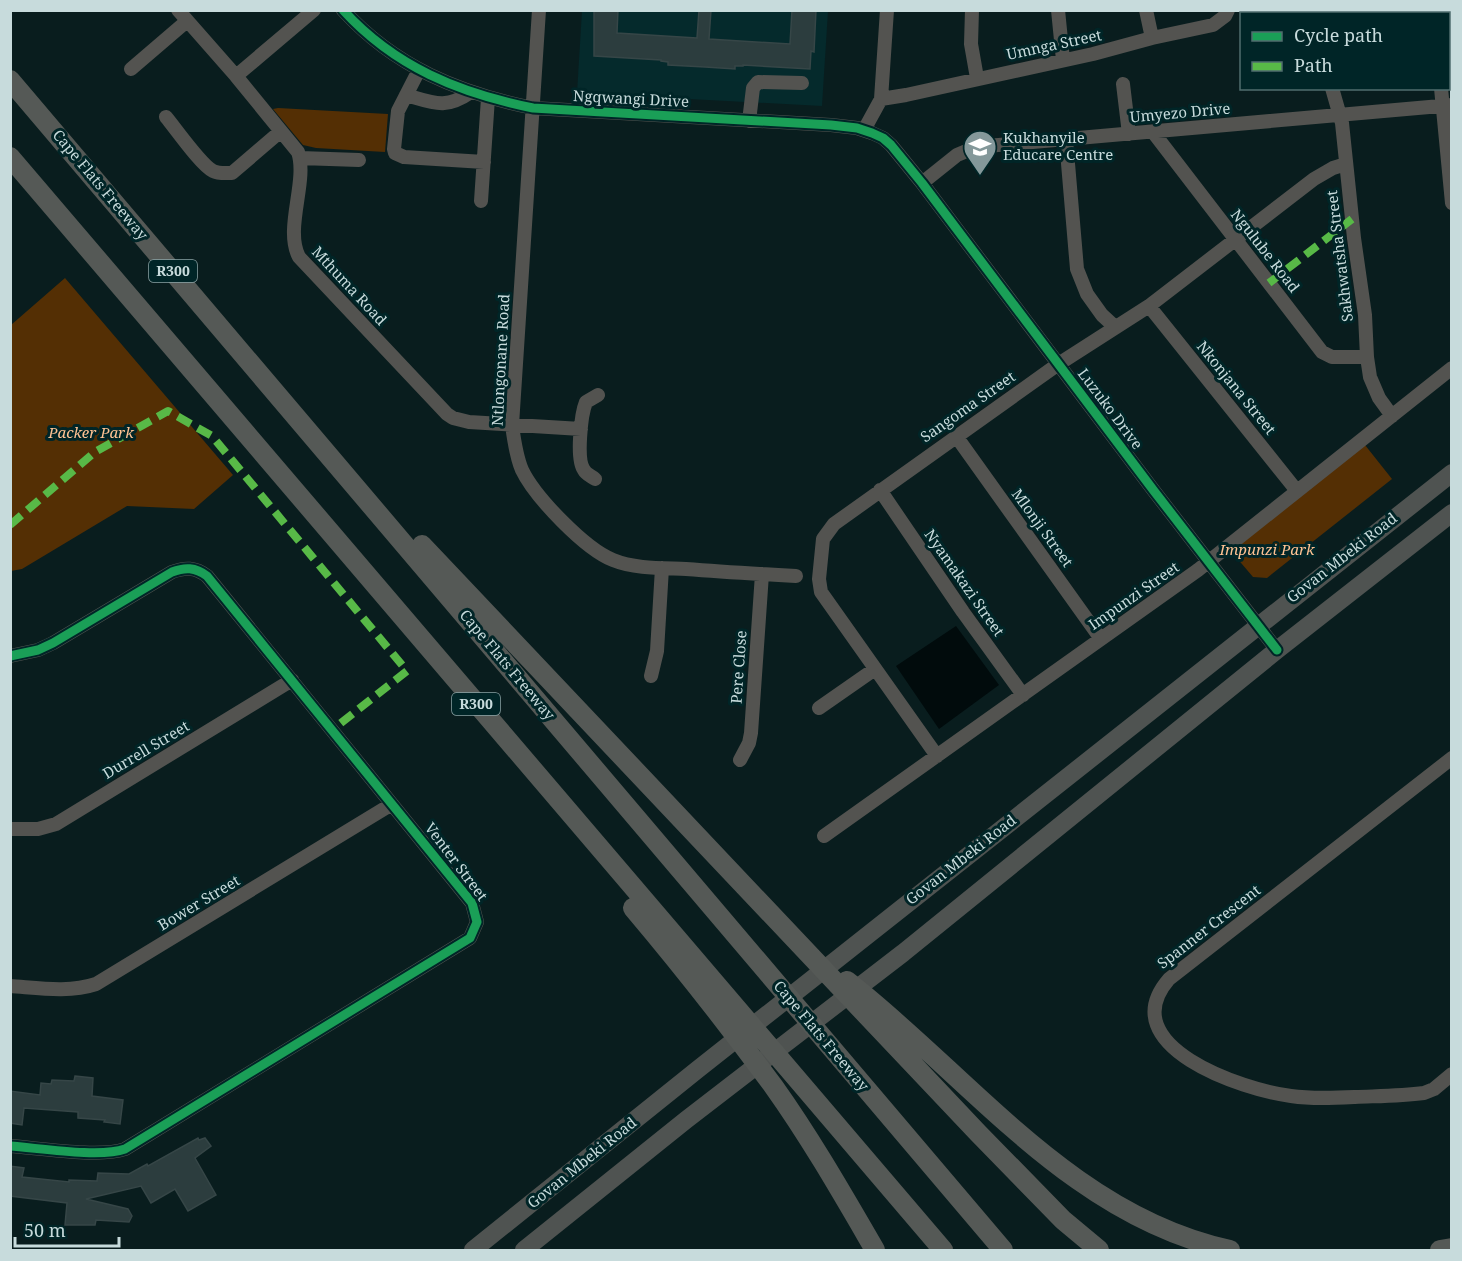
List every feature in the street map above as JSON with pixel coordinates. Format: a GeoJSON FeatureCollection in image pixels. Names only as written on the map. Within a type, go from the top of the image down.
{"type":"FeatureCollection","features":[{"type":"Feature","properties":{"kind":"highway","name":"Cape Flats Freeway"},"geometry":{"type":"LineString","coordinates":[[10,80],[1003,1251]]}},
{"type":"Feature","properties":{"kind":"highway","name":"R300"},"geometry":{"type":"LineString","coordinates":[[10,157],[943,1251]]}},
{"type":"Feature","properties":{"kind":"highway"},"geometry":{"type":"LineString","coordinates":[[336,463],[399,521],[1029,1186],[1063,1220],[1100,1251]]}},
{"type":"Feature","properties":{"kind":"highway"},"geometry":{"type":"LineString","coordinates":[[486,717],[568,831],[714,1008],[775,1089],[875,1251]]}},
{"type":"Feature","properties":{"kind":"highway"},"geometry":{"type":"LineString","coordinates":[[795,941],[883,1009],[1003,1119],[1065,1171],[1134,1215],[1178,1234],[1230,1251]]}},
{"type":"Feature","properties":{"kind":"highway"},"geometry":{"type":"LineString","coordinates":[[1440,1251],[1452,1248]]}},
{"type":"Feature","properties":{"kind":"main road","name":"Govan Mbeki Road"},"geometry":{"type":"LineString","coordinates":[[473,1251],[697,1070],[1452,472]]}},
{"type":"Feature","properties":{"kind":"main road","name":"Govan Mbeki Road"},"geometry":{"type":"LineString","coordinates":[[524,1251],[717,1096],[903,953],[1277,650],[1452,513]]}},
{"type":"Feature","properties":{"kind":"street"},"geometry":{"type":"LineString","coordinates":[[236,76],[314,10]]}},
{"type":"Feature","properties":{"kind":"street","name":"Ngqwangi Drive"},"geometry":{"type":"LineString","coordinates":[[343,10],[372,39],[419,70],[488,98],[533,108],[831,125],[864,130],[884,138],[922,183]]}},
{"type":"Feature","properties":{"kind":"street","name":"Ntlongonane Road"},"geometry":{"type":"LineString","coordinates":[[539,10],[512,425],[516,452],[522,470],[535,491],[586,543],[600,554],[614,560],[662,568],[796,576]]}},
{"type":"Feature","properties":{"kind":"street"},"geometry":{"type":"LineString","coordinates":[[864,130],[881,99],[887,10]]}},
{"type":"Feature","properties":{"kind":"street"},"geometry":{"type":"LineString","coordinates":[[972,10],[971,44],[977,78]]}},
{"type":"Feature","properties":{"kind":"street"},"geometry":{"type":"LineString","coordinates":[[1058,10],[1063,60]]}},
{"type":"Feature","properties":{"kind":"street"},"geometry":{"type":"LineString","coordinates":[[1146,10],[1152,38]]}},
{"type":"Feature","properties":{"kind":"street","name":"Umnga Street"},"geometry":{"type":"LineString","coordinates":[[881,99],[1213,25],[1225,16],[1228,10]]}},
{"type":"Feature","properties":{"kind":"street"},"geometry":{"type":"LineString","coordinates":[[131,69],[183,16],[294,146],[300,158],[358,159]]}},
{"type":"Feature","properties":{"kind":"street"},"geometry":{"type":"LineString","coordinates":[[419,70],[398,111],[394,149],[404,157],[484,162]]}},
{"type":"Feature","properties":{"kind":"street"},"geometry":{"type":"LineString","coordinates":[[749,121],[753,88],[758,82],[802,83]]}},
{"type":"Feature","properties":{"kind":"street"},"geometry":{"type":"LineString","coordinates":[[1123,84],[1129,134]]}},
{"type":"Feature","properties":{"kind":"street","name":"Sakhwatsha Street"},"geometry":{"type":"LineString","coordinates":[[1332,90],[1336,108],[1341,115],[1365,315],[1367,357],[1378,398],[1392,416]]}},
{"type":"Feature","properties":{"kind":"street"},"geometry":{"type":"LineString","coordinates":[[1442,90],[1447,106],[1452,203]]}},
{"type":"Feature","properties":{"kind":"street"},"geometry":{"type":"LineString","coordinates":[[406,95],[444,104],[458,101],[471,92]]}},
{"type":"Feature","properties":{"kind":"street"},"geometry":{"type":"LineString","coordinates":[[481,201],[488,98]]}},
{"type":"Feature","properties":{"kind":"street","name":"Umyezo Drive"},"geometry":{"type":"LineString","coordinates":[[922,183],[957,155],[976,147],[1447,106]]}},
{"type":"Feature","properties":{"kind":"street"},"geometry":{"type":"LineString","coordinates":[[166,117],[205,164],[213,171],[225,173],[232,173],[281,131]]}},
{"type":"Feature","properties":{"kind":"street","name":"Ngulube Road"},"geometry":{"type":"LineString","coordinates":[[1154,132],[1322,352],[1332,357],[1367,357]]}},
{"type":"Feature","properties":{"kind":"street"},"geometry":{"type":"LineString","coordinates":[[1066,140],[1077,268],[1088,294],[1115,327]]}},
{"type":"Feature","properties":{"kind":"street","name":"Mthuma Road"},"geometry":{"type":"LineString","coordinates":[[300,158],[294,235],[296,252],[453,418],[512,425],[581,429]]}},
{"type":"Feature","properties":{"kind":"street","name":"Sangoma Street"},"geometry":{"type":"LineString","coordinates":[[937,756],[821,592],[819,579],[823,539],[826,532],[880,490],[1057,365],[1149,306],[1314,179],[1333,168],[1346,164]]}},
{"type":"Feature","properties":{"kind":"street","name":"Luzuko Drive"},"geometry":{"type":"LineString","coordinates":[[922,183],[1057,365],[1277,650]]}},
{"type":"Feature","properties":{"kind":"street","name":"Nkonjana Street"},"geometry":{"type":"LineString","coordinates":[[1149,306],[1297,491]]}},
{"type":"Feature","properties":{"kind":"street","name":"Impunzi Street"},"geometry":{"type":"LineString","coordinates":[[824,836],[1208,561],[1452,368]]}},
{"type":"Feature","properties":{"kind":"street"},"geometry":{"type":"LineString","coordinates":[[596,479],[585,472],[580,462],[581,429],[586,402],[598,394]]}},
{"type":"Feature","properties":{"kind":"street","name":"Mlonji Street"},"geometry":{"type":"LineString","coordinates":[[956,436],[1101,639]]}},
{"type":"Feature","properties":{"kind":"street","name":"Nyamakazi Street"},"geometry":{"type":"LineString","coordinates":[[880,490],[1023,695]]}},
{"type":"Feature","properties":{"kind":"street","name":"Venter Street"},"geometry":{"type":"LineString","coordinates":[[10,656],[53,644],[172,572],[182,568],[200,571],[207,576],[472,903],[477,922],[470,938],[124,1149],[114,1152],[96,1152],[10,1146]]}},
{"type":"Feature","properties":{"kind":"street"},"geometry":{"type":"LineString","coordinates":[[651,676],[657,651],[662,568]]}},
{"type":"Feature","properties":{"kind":"street","name":"Pere Close"},"geometry":{"type":"LineString","coordinates":[[740,760],[749,743],[751,733],[762,574]]}},
{"type":"Feature","properties":{"kind":"street"},"geometry":{"type":"LineString","coordinates":[[819,708],[875,669]]}},
{"type":"Feature","properties":{"kind":"street","name":"Durrell Street"},"geometry":{"type":"LineString","coordinates":[[10,829],[38,829],[56,824],[292,680]]}},
{"type":"Feature","properties":{"kind":"street","name":"Spanner Crescent"},"geometry":{"type":"LineString","coordinates":[[1452,759],[1169,979],[1159,993],[1155,1009],[1159,1031],[1168,1044],[1183,1056],[1221,1076],[1280,1094],[1312,1098],[1409,1095],[1434,1089],[1452,1074]]}},
{"type":"Feature","properties":{"kind":"street","name":"Bower Street"},"geometry":{"type":"LineString","coordinates":[[10,986],[66,989],[83,988],[96,984],[392,804]]}},
{"type":"Feature","properties":{"kind":"shaded area"},"geometry":{"type":"Polygon","coordinates":[[[582,11],[828,11],[822,106],[577,93],[582,11]]]}},
{"type":"Feature","properties":{"kind":"shaded area"},"geometry":{"type":"Polygon","coordinates":[[[956,626],[999,685],[939,729],[896,666],[956,626]]]}},
{"type":"Feature","properties":{"kind":"green space"},"geometry":{"type":"Polygon","coordinates":[[[273,109],[388,114],[385,152],[316,148],[303,145],[273,109]]]}},
{"type":"Feature","properties":{"kind":"green space","name":"Packer Park"},"geometry":{"type":"Polygon","coordinates":[[[65,278],[233,475],[194,509],[127,506],[22,569],[11,571],[11,325],[65,278]]]}},
{"type":"Feature","properties":{"kind":"green space","name":"Impunzi Park"},"geometry":{"type":"Polygon","coordinates":[[[1365,445],[1392,479],[1267,578],[1253,577],[1236,557],[1235,548],[1365,445]]]}},
{"type":"Feature","properties":{"kind":"building"},"geometry":{"type":"Polygon","coordinates":[[[594,10],[618,10],[617,33],[697,38],[699,10],[711,10],[709,39],[790,44],[792,10],[816,10],[814,52],[811,51],[810,69],[743,65],[735,66],[735,69],[668,65],[668,62],[661,60],[594,56],[594,10]]]}},
{"type":"Feature","properties":{"kind":"building"},"geometry":{"type":"Polygon","coordinates":[[[75,1076],[93,1078],[92,1096],[123,1100],[120,1124],[104,1122],[105,1120],[78,1118],[78,1112],[24,1108],[22,1125],[10,1123],[10,1091],[40,1095],[41,1083],[51,1084],[52,1080],[74,1081],[75,1076]]]}},
{"type":"Feature","properties":{"kind":"building"},"geometry":{"type":"Polygon","coordinates":[[[198,1138],[199,1140],[205,1138],[211,1146],[195,1158],[216,1195],[188,1211],[175,1189],[151,1203],[141,1186],[86,1199],[128,1209],[132,1216],[129,1222],[96,1220],[95,1225],[65,1225],[67,1203],[10,1196],[10,1166],[24,1168],[22,1177],[69,1182],[69,1180],[97,1181],[98,1173],[129,1174],[198,1138]]]}},
{"type":"Feature","properties":{"kind":"marked path"},"geometry":{"type":"LineString","coordinates":[[1269,283],[1352,219]]}},
{"type":"Feature","properties":{"kind":"marked path"},"geometry":{"type":"LineString","coordinates":[[10,525],[95,452],[168,411],[212,436],[407,671],[332,730]]}},
{"type":"Feature","properties":{"kind":"cycle path"},"geometry":{"type":"LineString","coordinates":[[343,10],[363,30],[406,62],[454,85],[506,102],[533,108],[831,125],[857,128],[883,138],[922,183],[1277,650]]}},
{"type":"Feature","properties":{"kind":"cycle path"},"geometry":{"type":"LineString","coordinates":[[10,656],[38,650],[53,643],[172,572],[190,569],[203,573],[472,903],[477,922],[470,938],[125,1149],[114,1152],[85,1153],[10,1146]]}},
{"type":"Feature","properties":{"kind":"place","name":"Kukhanyile Educare Centre"},"geometry":{"type":"Point","coordinates":[980,176]}}]}
